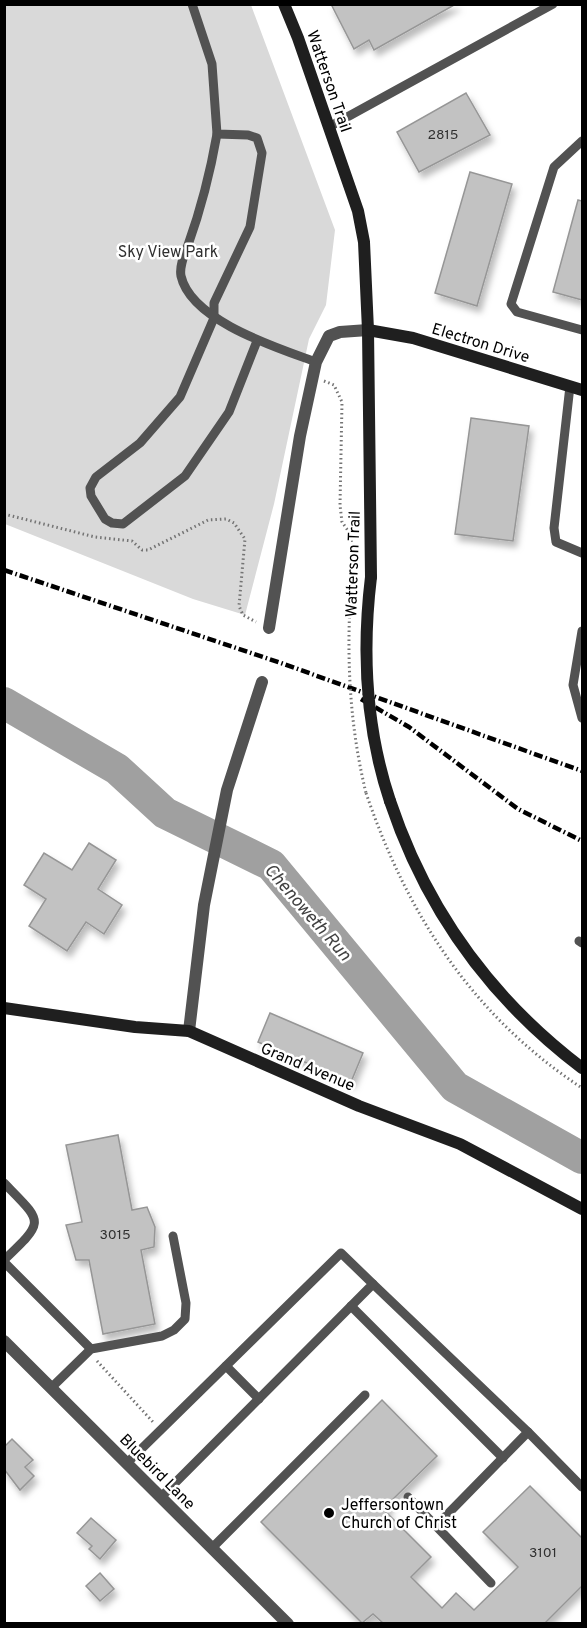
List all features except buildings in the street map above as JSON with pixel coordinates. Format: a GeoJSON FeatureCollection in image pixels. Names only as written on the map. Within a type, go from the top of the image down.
{"type":"FeatureCollection","features":[{"type":"Feature","properties":{"kind":"main road","name":"Watterson Trail"},"geometry":{"type":"LineString","coordinates":[[284,4],[358,211],[364,242],[368,330],[370,577],[366,653],[368,694],[375,743],[390,801],[418,872],[465,951],[524,1019],[582,1068]]}},
{"type":"Feature","properties":{"kind":"main road","name":"Electron Drive"},"geometry":{"type":"LineString","coordinates":[[368,330],[412,338],[582,390]]}},
{"type":"Feature","properties":{"kind":"main road","name":"Grand Avenue"},"geometry":{"type":"LineString","coordinates":[[4,1008],[189,1031],[280,1073],[460,1144],[582,1209]]}},
{"type":"Feature","properties":{"kind":"street"},"geometry":{"type":"LineString","coordinates":[[269,628],[316,362],[329,336],[340,332],[368,330]]}},
{"type":"Feature","properties":{"kind":"street"},"geometry":{"type":"LineString","coordinates":[[189,1031],[194,970],[227,790],[262,682]]}},
{"type":"Feature","properties":{"kind":"street","name":"Bluebird Lane"},"geometry":{"type":"LineString","coordinates":[[4,1341],[288,1623]]}},
{"type":"Feature","properties":{"kind":"lane"},"geometry":{"type":"LineString","coordinates":[[192,4],[212,64],[218,134],[206,196],[183,258],[181,275],[192,295],[214,318],[257,341],[316,362]]}},
{"type":"Feature","properties":{"kind":"lane"},"geometry":{"type":"LineString","coordinates":[[329,127],[553,4]]}},
{"type":"Feature","properties":{"kind":"lane"},"geometry":{"type":"LineString","coordinates":[[218,134],[248,135],[257,138],[262,153],[250,227],[214,303],[214,318],[180,397],[140,443],[96,477],[90,488],[91,496],[105,519],[112,523],[123,524],[185,476],[229,412],[257,341]]}},
{"type":"Feature","properties":{"kind":"lane"},"geometry":{"type":"LineString","coordinates":[[582,141],[554,167],[511,304],[517,312],[582,330]]}},
{"type":"Feature","properties":{"kind":"lane"},"geometry":{"type":"LineString","coordinates":[[570,386],[554,528],[556,542],[582,553]]}},
{"type":"Feature","properties":{"kind":"lane"},"geometry":{"type":"LineString","coordinates":[[582,631],[573,685],[582,718]]}},
{"type":"Feature","properties":{"kind":"lane"},"geometry":{"type":"LineString","coordinates":[[4,1183],[34,1214],[35,1225],[30,1234],[4,1261],[90,1350]]}},
{"type":"Feature","properties":{"kind":"lane"},"geometry":{"type":"LineString","coordinates":[[51,1388],[90,1350],[162,1336],[174,1330],[185,1318],[186,1303],[173,1236]]}},
{"type":"Feature","properties":{"kind":"lane"},"geometry":{"type":"LineString","coordinates":[[127,1463],[341,1253],[528,1432],[582,1487]]}},
{"type":"Feature","properties":{"kind":"lane"},"geometry":{"type":"LineString","coordinates":[[161,1497],[373,1284]]}},
{"type":"Feature","properties":{"kind":"lane"},"geometry":{"type":"LineString","coordinates":[[351,1306],[502,1458]]}},
{"type":"Feature","properties":{"kind":"lane"},"geometry":{"type":"LineString","coordinates":[[226,1366],[259,1399]]}},
{"type":"Feature","properties":{"kind":"lane"},"geometry":{"type":"LineString","coordinates":[[212,1548],[365,1395]]}},
{"type":"Feature","properties":{"kind":"lane"},"geometry":{"type":"LineString","coordinates":[[436,1526],[528,1432]]}},
{"type":"Feature","properties":{"kind":"lane"},"geometry":{"type":"LineString","coordinates":[[408,1497],[491,1583]]}},
{"type":"Feature","properties":{"kind":"path"},"geometry":{"type":"LineString","coordinates":[[313,377],[334,384],[342,402],[340,505],[342,522],[351,535],[352,572]]}},
{"type":"Feature","properties":{"kind":"path"},"geometry":{"type":"LineString","coordinates":[[4,514],[95,537],[132,541],[142,550],[148,550],[208,520],[226,519],[234,523],[245,539],[239,606],[243,615],[269,628]]}},
{"type":"Feature","properties":{"kind":"path"},"geometry":{"type":"LineString","coordinates":[[90,1350],[160,1430]]}},
{"type":"Feature","properties":{"kind":"green space","name":"Sky View Park"},"geometry":{"type":"Polygon","coordinates":[[[5,5],[251,5],[335,230],[326,305],[309,339],[274,504],[245,615],[193,599],[5,524],[5,5]]]}},
{"type":"Feature","properties":{"kind":"waterway","name":"Chenoweth Run"},"geometry":{"type":"LineString","coordinates":[[4,703],[117,769],[165,813],[271,865],[455,1087],[582,1158]]}},
{"type":"Feature","properties":{"kind":"railway"},"geometry":{"type":"LineString","coordinates":[[4,570],[281,663],[582,771]]}},
{"type":"Feature","properties":{"kind":"railway"},"geometry":{"type":"LineString","coordinates":[[361,699],[409,727],[518,809],[582,841]]}},
{"type":"Feature","properties":{"kind":"place","name":"Jeffersontown Church of Christ"},"geometry":{"type":"Point","coordinates":[329,1513]}}]}
